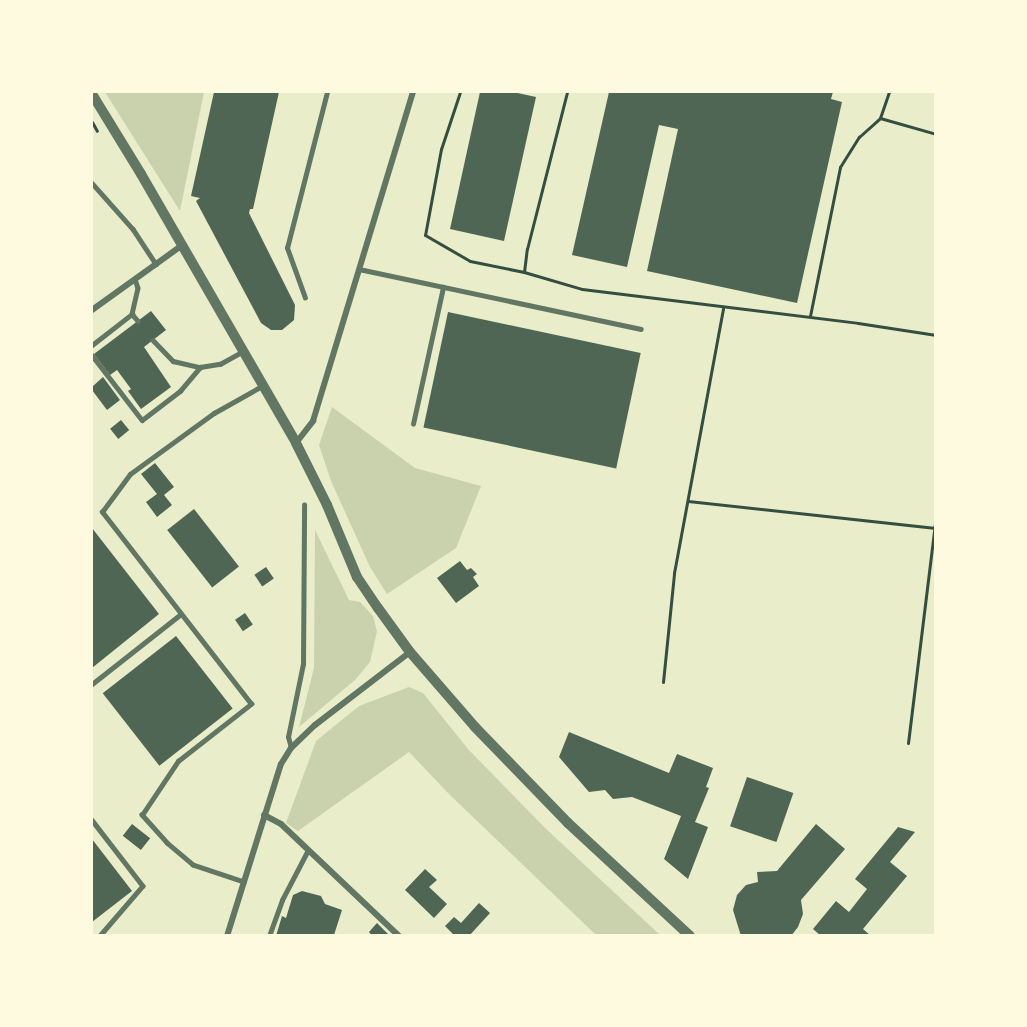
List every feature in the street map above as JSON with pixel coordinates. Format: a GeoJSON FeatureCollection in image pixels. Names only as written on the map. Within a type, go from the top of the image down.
{"type":"FeatureCollection","features":[{"type":"Feature","properties":{"kind":"street"},"geometry":{"type":"LineString","coordinates":[[296,443],[313,421],[413,92]]}},
{"type":"Feature","properties":{"kind":"street"},"geometry":{"type":"LineString","coordinates":[[92,94],[141,174],[296,443],[327,505],[357,577],[410,652],[475,727],[568,823],[690,936]]}},
{"type":"Feature","properties":{"kind":"street"},"geometry":{"type":"LineString","coordinates":[[92,310],[181,246]]}},
{"type":"Feature","properties":{"kind":"street"},"geometry":{"type":"LineString","coordinates":[[226,936],[281,764],[291,748],[315,725],[410,652]]}},
{"type":"Feature","properties":{"kind":"street"},"geometry":{"type":"LineString","coordinates":[[264,815],[281,824],[399,936]]}},
{"type":"Feature","properties":{"kind":"lane"},"geometry":{"type":"LineString","coordinates":[[305,298],[287,248],[327,92]]}},
{"type":"Feature","properties":{"kind":"lane"},"geometry":{"type":"LineString","coordinates":[[92,183],[134,230],[156,264]]}},
{"type":"Feature","properties":{"kind":"lane"},"geometry":{"type":"LineString","coordinates":[[358,269],[641,329]]}},
{"type":"Feature","properties":{"kind":"lane"},"geometry":{"type":"LineString","coordinates":[[92,345],[132,314],[138,288],[135,279]]}},
{"type":"Feature","properties":{"kind":"lane"},"geometry":{"type":"LineString","coordinates":[[413,424],[443,287]]}},
{"type":"Feature","properties":{"kind":"lane"},"geometry":{"type":"LineString","coordinates":[[132,314],[138,321]]}},
{"type":"Feature","properties":{"kind":"lane"},"geometry":{"type":"LineString","coordinates":[[153,340],[173,361],[200,367],[220,364],[242,352]]}},
{"type":"Feature","properties":{"kind":"lane"},"geometry":{"type":"LineString","coordinates":[[92,355],[142,420],[180,391],[200,367]]}},
{"type":"Feature","properties":{"kind":"lane"},"geometry":{"type":"LineString","coordinates":[[244,882],[193,865],[167,843],[142,814],[178,760],[251,704],[102,512],[130,474],[214,412],[262,386]]}},
{"type":"Feature","properties":{"kind":"lane"},"geometry":{"type":"LineString","coordinates":[[291,748],[288,737],[303,664],[304,505]]}},
{"type":"Feature","properties":{"kind":"lane"},"geometry":{"type":"LineString","coordinates":[[92,684],[181,614]]}},
{"type":"Feature","properties":{"kind":"lane"},"geometry":{"type":"LineString","coordinates":[[92,820],[143,886],[100,936]]}},
{"type":"Feature","properties":{"kind":"lane"},"geometry":{"type":"LineString","coordinates":[[269,936],[282,900],[308,850]]}},
{"type":"Feature","properties":{"kind":"path"},"geometry":{"type":"LineString","coordinates":[[460,92],[441,148],[425,235],[470,261],[525,272],[582,289],[936,335]]}},
{"type":"Feature","properties":{"kind":"path"},"geometry":{"type":"LineString","coordinates":[[525,272],[527,249],[567,92]]}},
{"type":"Feature","properties":{"kind":"path"},"geometry":{"type":"LineString","coordinates":[[810,317],[840,167],[859,137],[880,118],[889,92]]}},
{"type":"Feature","properties":{"kind":"path"},"geometry":{"type":"LineString","coordinates":[[880,118],[936,134]]}},
{"type":"Feature","properties":{"kind":"path"},"geometry":{"type":"LineString","coordinates":[[663,682],[674,573],[723,307]]}},
{"type":"Feature","properties":{"kind":"path"},"geometry":{"type":"LineString","coordinates":[[687,501],[935,528]]}},
{"type":"Feature","properties":{"kind":"path"},"geometry":{"type":"LineString","coordinates":[[908,743],[936,516]]}},
{"type":"Feature","properties":{"kind":"green space"},"geometry":{"type":"Polygon","coordinates":[[[105,92],[204,92],[180,211],[105,92]]]}},
{"type":"Feature","properties":{"kind":"green space"},"geometry":{"type":"Polygon","coordinates":[[[332,407],[415,468],[481,486],[456,548],[387,594],[370,567],[331,481],[319,445],[332,407]]]}},
{"type":"Feature","properties":{"kind":"green space"},"geometry":{"type":"Polygon","coordinates":[[[315,530],[349,600],[360,602],[373,616],[377,631],[370,662],[355,680],[299,727],[314,668],[315,530]]]}},
{"type":"Feature","properties":{"kind":"green space"},"geometry":{"type":"Polygon","coordinates":[[[409,687],[423,693],[468,749],[544,827],[660,935],[596,935],[450,795],[409,752],[298,831],[286,823],[316,741],[359,706],[409,687]]]}},
{"type":"Feature","properties":{"kind":"building"},"geometry":{"type":"Polygon","coordinates":[[[214,92],[279,92],[253,209],[250,209],[249,213],[295,305],[294,320],[282,330],[271,330],[261,323],[196,201],[200,198],[191,196],[214,92]]]}},
{"type":"Feature","properties":{"kind":"building"},"geometry":{"type":"Polygon","coordinates":[[[480,92],[513,92],[536,97],[504,241],[450,229],[480,92]]]}},
{"type":"Feature","properties":{"kind":"building"},"geometry":{"type":"Polygon","coordinates":[[[609,92],[833,92],[831,99],[842,102],[797,303],[647,271],[678,129],[659,125],[627,267],[572,255],[609,92]]]}},
{"type":"Feature","properties":{"kind":"building"},"geometry":{"type":"Polygon","coordinates":[[[151,311],[166,330],[144,347],[171,387],[141,409],[128,391],[131,389],[117,370],[110,375],[94,354],[151,311]]]}},
{"type":"Feature","properties":{"kind":"building"},"geometry":{"type":"Polygon","coordinates":[[[448,312],[641,353],[616,468],[423,427],[448,312]]]}},
{"type":"Feature","properties":{"kind":"building"},"geometry":{"type":"Polygon","coordinates":[[[103,377],[120,400],[107,410],[92,390],[92,387],[103,377]]]}},
{"type":"Feature","properties":{"kind":"building"},"geometry":{"type":"Polygon","coordinates":[[[121,420],[129,430],[118,439],[110,429],[121,420]]]}},
{"type":"Feature","properties":{"kind":"building"},"geometry":{"type":"Polygon","coordinates":[[[155,463],[174,487],[164,495],[172,505],[157,517],[146,502],[157,494],[141,474],[155,463]]]}},
{"type":"Feature","properties":{"kind":"building"},"geometry":{"type":"Polygon","coordinates":[[[194,509],[239,567],[212,587],[167,530],[194,509]]]}},
{"type":"Feature","properties":{"kind":"building"},"geometry":{"type":"Polygon","coordinates":[[[92,528],[159,614],[92,668],[92,528]]]}},
{"type":"Feature","properties":{"kind":"building"},"geometry":{"type":"Polygon","coordinates":[[[460,561],[467,570],[471,568],[477,574],[473,577],[479,586],[456,603],[437,578],[460,561]]]}},
{"type":"Feature","properties":{"kind":"building"},"geometry":{"type":"Polygon","coordinates":[[[266,567],[274,579],[262,586],[254,575],[266,567]]]}},
{"type":"Feature","properties":{"kind":"building"},"geometry":{"type":"Polygon","coordinates":[[[245,613],[253,625],[243,631],[235,620],[245,613]]]}},
{"type":"Feature","properties":{"kind":"building"},"geometry":{"type":"Polygon","coordinates":[[[176,636],[233,708],[159,766],[103,693],[176,636]]]}},
{"type":"Feature","properties":{"kind":"building"},"geometry":{"type":"Polygon","coordinates":[[[569,732],[669,773],[677,754],[713,768],[706,787],[709,788],[695,822],[708,827],[688,879],[664,859],[681,816],[632,797],[613,799],[605,790],[589,792],[559,757],[569,732]]]}},
{"type":"Feature","properties":{"kind":"building"},"geometry":{"type":"Polygon","coordinates":[[[747,777],[793,793],[776,842],[730,826],[747,777]]]}},
{"type":"Feature","properties":{"kind":"building"},"geometry":{"type":"Polygon","coordinates":[[[132,824],[150,838],[141,850],[123,836],[132,824]]]}},
{"type":"Feature","properties":{"kind":"building"},"geometry":{"type":"Polygon","coordinates":[[[816,824],[845,849],[801,900],[803,914],[798,927],[791,936],[741,936],[733,910],[737,895],[746,885],[758,882],[757,872],[777,871],[816,824]]]}},
{"type":"Feature","properties":{"kind":"building"},"geometry":{"type":"Polygon","coordinates":[[[898,827],[915,832],[890,862],[907,876],[863,929],[871,936],[821,936],[813,929],[836,901],[849,912],[867,889],[855,879],[898,827]]]}},
{"type":"Feature","properties":{"kind":"building"},"geometry":{"type":"Polygon","coordinates":[[[92,839],[132,891],[92,922],[92,839]]]}},
{"type":"Feature","properties":{"kind":"building"},"geometry":{"type":"Polygon","coordinates":[[[425,869],[437,880],[429,887],[447,904],[434,918],[405,890],[425,869]]]}},
{"type":"Feature","properties":{"kind":"building"},"geometry":{"type":"Polygon","coordinates":[[[302,891],[321,896],[325,904],[342,910],[334,935],[276,936],[282,916],[286,918],[293,895],[302,891]]]}},
{"type":"Feature","properties":{"kind":"building"},"geometry":{"type":"Polygon","coordinates":[[[479,903],[490,913],[469,936],[455,936],[445,926],[454,917],[461,923],[479,903]]]}},
{"type":"Feature","properties":{"kind":"building"},"geometry":{"type":"Polygon","coordinates":[[[377,923],[388,934],[386,936],[372,936],[369,932],[377,923]]]}}]}
